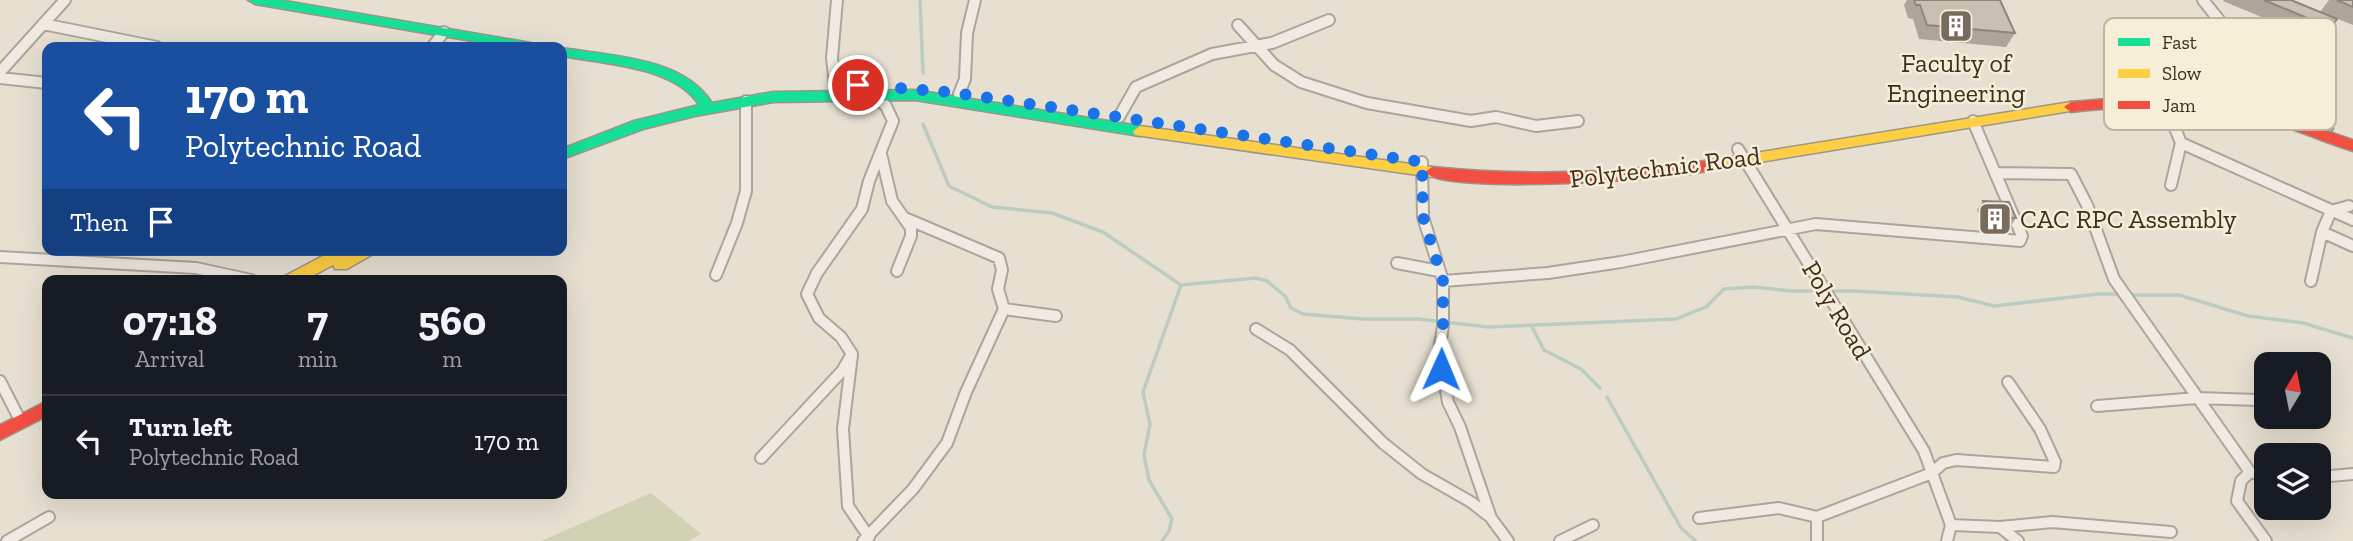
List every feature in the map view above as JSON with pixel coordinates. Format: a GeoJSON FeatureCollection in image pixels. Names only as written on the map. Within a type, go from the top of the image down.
{"type":"FeatureCollection","features":[{"type":"Feature","properties":{"kind":"main road"},"geometry":{"type":"LineString","coordinates":[[255,0],[502,42]]}},
{"type":"Feature","properties":{"kind":"main road"},"geometry":{"type":"LineString","coordinates":[[567,53],[661,70],[681,78],[689,84],[699,106]]}},
{"type":"Feature","properties":{"kind":"main road","name":"Polytechnic Road"},"geometry":{"type":"LineString","coordinates":[[567,140],[626,120],[776,89],[835,85],[901,87],[1119,117],[1488,179],[1570,181],[1650,174],[1741,154],[1925,123],[2060,95],[2104,92]]}},
{"type":"Feature","properties":{"kind":"main road","name":"Polytechnic Road"},"geometry":{"type":"LineString","coordinates":[[567,151],[699,106],[796,95],[873,94],[926,97],[1256,149],[1421,167]]}},
{"type":"Feature","properties":{"kind":"main road","name":"Polytechnic Road"},"geometry":{"type":"LineString","coordinates":[[1925,123],[1973,121],[2104,101]]}},
{"type":"Feature","properties":{"kind":"main road","name":"Polytechnic Road"},"geometry":{"type":"LineString","coordinates":[[2316,130],[2353,145]]}},
{"type":"Feature","properties":{"kind":"main road","name":"Polytechnic Road"},"geometry":{"type":"LineString","coordinates":[[2332,130],[2353,137]]}},
{"type":"Feature","properties":{"kind":"main road"},"geometry":{"type":"LineString","coordinates":[[300,275],[337,256]]}},
{"type":"Feature","properties":{"kind":"main road"},"geometry":{"type":"LineString","coordinates":[[322,275],[357,256]]}},
{"type":"Feature","properties":{"kind":"main road"},"geometry":{"type":"LineString","coordinates":[[0,433],[42,411]]}},
{"type":"Feature","properties":{"kind":"main road"},"geometry":{"type":"LineString","coordinates":[[0,445],[42,423]]}},
{"type":"Feature","properties":{"kind":"street"},"geometry":{"type":"LineString","coordinates":[[0,72],[65,0]]}},
{"type":"Feature","properties":{"kind":"street"},"geometry":{"type":"LineString","coordinates":[[835,85],[832,58],[837,0]]}},
{"type":"Feature","properties":{"kind":"street"},"geometry":{"type":"LineString","coordinates":[[959,94],[965,79],[967,33],[975,0]]}},
{"type":"Feature","properties":{"kind":"street"},"geometry":{"type":"LineString","coordinates":[[2203,0],[2217,18]]}},
{"type":"Feature","properties":{"kind":"street"},"geometry":{"type":"LineString","coordinates":[[1119,117],[1136,87],[1212,54],[1255,48],[1329,20]]}},
{"type":"Feature","properties":{"kind":"street"},"geometry":{"type":"LineString","coordinates":[[43,24],[132,42]]}},
{"type":"Feature","properties":{"kind":"street"},"geometry":{"type":"LineString","coordinates":[[1238,25],[1255,48],[1274,65],[1301,82],[1367,103],[1471,121],[1496,117],[1536,126],[1578,121]]}},
{"type":"Feature","properties":{"kind":"street"},"geometry":{"type":"LineString","coordinates":[[436,42],[444,32]]}},
{"type":"Feature","properties":{"kind":"street"},"geometry":{"type":"LineString","coordinates":[[0,78],[42,82]]}},
{"type":"Feature","properties":{"kind":"street"},"geometry":{"type":"LineString","coordinates":[[873,94],[886,106],[893,121],[869,181],[862,209],[817,273],[807,294],[819,318],[841,337],[852,354],[852,379],[843,429],[846,482],[848,506],[866,539],[913,489],[947,443],[966,392],[1004,309],[998,289],[1002,270],[999,258],[905,218]]}},
{"type":"Feature","properties":{"kind":"street"},"geometry":{"type":"LineString","coordinates":[[716,275],[737,223],[746,191],[746,101]]}},
{"type":"Feature","properties":{"kind":"street"},"geometry":{"type":"LineString","coordinates":[[1397,263],[1441,276],[1503,278],[1609,264],[1789,228],[1837,224],[2023,240],[1973,121]]}},
{"type":"Feature","properties":{"kind":"street"},"geometry":{"type":"LineString","coordinates":[[2171,185],[2181,143],[2176,130]]}},
{"type":"Feature","properties":{"kind":"street"},"geometry":{"type":"LineString","coordinates":[[2181,143],[2353,220]]}},
{"type":"Feature","properties":{"kind":"street"},"geometry":{"type":"LineString","coordinates":[[881,154],[892,201],[911,228],[911,236],[897,271]]}},
{"type":"Feature","properties":{"kind":"street","name":"Poly Road"},"geometry":{"type":"LineString","coordinates":[[1741,154],[1789,228],[1826,296],[1916,439],[1933,473],[1951,525]]}},
{"type":"Feature","properties":{"kind":"street"},"geometry":{"type":"LineString","coordinates":[[1421,167],[1423,217],[1441,276],[1443,320],[1439,351],[1448,402],[1460,427],[1491,518]]}},
{"type":"Feature","properties":{"kind":"street"},"geometry":{"type":"LineString","coordinates":[[1995,173],[2071,174],[2087,205],[2113,278],[2250,472],[2254,473]]}},
{"type":"Feature","properties":{"kind":"street"},"geometry":{"type":"LineString","coordinates":[[2311,281],[2322,232],[2332,211],[2349,206]]}},
{"type":"Feature","properties":{"kind":"street"},"geometry":{"type":"LineString","coordinates":[[2322,232],[2353,246]]}},
{"type":"Feature","properties":{"kind":"street"},"geometry":{"type":"LineString","coordinates":[[0,257],[196,268],[228,275]]}},
{"type":"Feature","properties":{"kind":"street"},"geometry":{"type":"LineString","coordinates":[[1004,309],[1056,316]]}},
{"type":"Feature","properties":{"kind":"street"},"geometry":{"type":"LineString","coordinates":[[1256,329],[1290,350],[1384,443],[1422,474],[1471,502],[1491,518],[1508,541]]}},
{"type":"Feature","properties":{"kind":"street"},"geometry":{"type":"LineString","coordinates":[[761,457],[842,371],[852,354]]}},
{"type":"Feature","properties":{"kind":"street"},"geometry":{"type":"LineString","coordinates":[[0,381],[21,422]]}},
{"type":"Feature","properties":{"kind":"street"},"geometry":{"type":"LineString","coordinates":[[1699,518],[1779,508],[1817,517],[1933,473],[1943,463],[1956,460],[2054,467],[2055,462],[2040,429],[2008,382]]}},
{"type":"Feature","properties":{"kind":"street"},"geometry":{"type":"LineString","coordinates":[[2097,406],[2197,398],[2254,400]]}},
{"type":"Feature","properties":{"kind":"street"},"geometry":{"type":"LineString","coordinates":[[2250,472],[2244,475],[2239,484],[2237,501],[2266,541]]}},
{"type":"Feature","properties":{"kind":"street"},"geometry":{"type":"LineString","coordinates":[[2331,476],[2353,474]]}},
{"type":"Feature","properties":{"kind":"street"},"geometry":{"type":"LineString","coordinates":[[7,541],[49,517]]}},
{"type":"Feature","properties":{"kind":"street"},"geometry":{"type":"LineString","coordinates":[[1817,517],[1817,541]]}},
{"type":"Feature","properties":{"kind":"street"},"geometry":{"type":"LineString","coordinates":[[1947,541],[1951,525],[2000,527],[2032,522],[2171,532]]}},
{"type":"Feature","properties":{"kind":"street"},"geometry":{"type":"LineString","coordinates":[[1559,541],[1593,525]]}},
{"type":"Feature","properties":{"kind":"street"},"geometry":{"type":"LineString","coordinates":[[2000,527],[2018,541]]}},
{"type":"Feature","properties":{"kind":"green space"},"geometry":{"type":"Polygon","coordinates":[[[651,493],[701,534],[689,541],[541,541],[651,493]]]}},
{"type":"Feature","properties":{"kind":"building"},"geometry":{"type":"Polygon","coordinates":[[[1914,0],[2000,0],[2015,33],[1927,25],[1920,5],[1916,5],[1914,0]]]}},
{"type":"Feature","properties":{"kind":"building"},"geometry":{"type":"Polygon","coordinates":[[[2264,0],[2291,0],[2335,18],[2307,18],[2264,0]]]}},
{"type":"Feature","properties":{"kind":"building"},"geometry":{"type":"Polygon","coordinates":[[[2337,0],[2353,0],[2353,7],[2337,0]]]}},
{"type":"Feature","properties":{"kind":"building"},"geometry":{"type":"Polygon","coordinates":[[[1983,201],[2009,202],[2016,218],[1991,217],[1983,201]]]}},
{"type":"Feature","properties":{"kind":"waterway"},"geometry":{"type":"LineString","coordinates":[[920,0],[923,73]]}},
{"type":"Feature","properties":{"kind":"waterway"},"geometry":{"type":"LineString","coordinates":[[923,124],[949,186],[992,207],[1052,213],[1103,232],[1181,285]]}},
{"type":"Feature","properties":{"kind":"waterway"},"geometry":{"type":"LineString","coordinates":[[1181,285],[1256,278],[1267,281],[1285,296],[1291,308],[1303,314],[1363,319],[1418,319],[1488,327],[1676,319],[1706,307],[1724,289],[1753,287],[1791,291],[1855,291],[1958,297],[1994,306],[2098,294],[2122,294]]}},
{"type":"Feature","properties":{"kind":"waterway"},"geometry":{"type":"LineString","coordinates":[[1162,541],[1169,531],[1172,519],[1149,480],[1144,455],[1150,424],[1143,392],[1181,285]]}},
{"type":"Feature","properties":{"kind":"waterway"},"geometry":{"type":"LineString","coordinates":[[2129,295],[2179,295],[2248,316],[2303,323],[2353,338]]}},
{"type":"Feature","properties":{"kind":"waterway"},"geometry":{"type":"LineString","coordinates":[[1532,327],[1544,350],[1581,369],[1600,388]]}},
{"type":"Feature","properties":{"kind":"waterway"},"geometry":{"type":"LineString","coordinates":[[1607,397],[1681,528],[1696,541]]}},
{"type":"Feature","properties":{"kind":"traffic: fast"},"geometry":{"type":"LineString","coordinates":[[255,0],[502,42]]}},
{"type":"Feature","properties":{"kind":"traffic: fast"},"geometry":{"type":"LineString","coordinates":[[567,53],[666,73],[699,94],[708,108]]}},
{"type":"Feature","properties":{"kind":"traffic: fast"},"geometry":{"type":"LineString","coordinates":[[567,152],[639,125],[695,111],[773,97],[915,95],[1140,131]]}},
{"type":"Feature","properties":{"kind":"traffic: slow"},"geometry":{"type":"LineString","coordinates":[[1705,166],[2071,107]]}},
{"type":"Feature","properties":{"kind":"traffic: slow"},"geometry":{"type":"LineString","coordinates":[[1140,131],[1432,172]]}},
{"type":"Feature","properties":{"kind":"traffic: slow"},"geometry":{"type":"LineString","coordinates":[[300,275],[337,256]]}},
{"type":"Feature","properties":{"kind":"traffic: slow"},"geometry":{"type":"LineString","coordinates":[[341,265],[357,256]]}},
{"type":"Feature","properties":{"kind":"traffic: jam"},"geometry":{"type":"LineString","coordinates":[[2071,107],[2104,103]]}},
{"type":"Feature","properties":{"kind":"traffic: jam"},"geometry":{"type":"LineString","coordinates":[[2310,130],[2353,146]]}},
{"type":"Feature","properties":{"kind":"traffic: jam"},"geometry":{"type":"LineString","coordinates":[[1432,172],[1501,178],[1568,179],[1636,175],[1705,166]]}},
{"type":"Feature","properties":{"kind":"traffic: jam"},"geometry":{"type":"LineString","coordinates":[[0,433],[42,411]]}},
{"type":"Feature","properties":{"kind":"place","name":"Faculty of Engineering"},"geometry":{"type":"Point","coordinates":[1956,26]}},
{"type":"Feature","properties":{"kind":"place","name":"CAC RPC Assembly"},"geometry":{"type":"Point","coordinates":[1995,219]}},
{"type":"Feature","properties":{"kind":"route"},"geometry":{"type":"LineString","coordinates":[[858,85],[949,92],[1422,162],[1420,171],[1423,217],[1443,281],[1443,326],[1439,351],[1441,369]]}}]}
